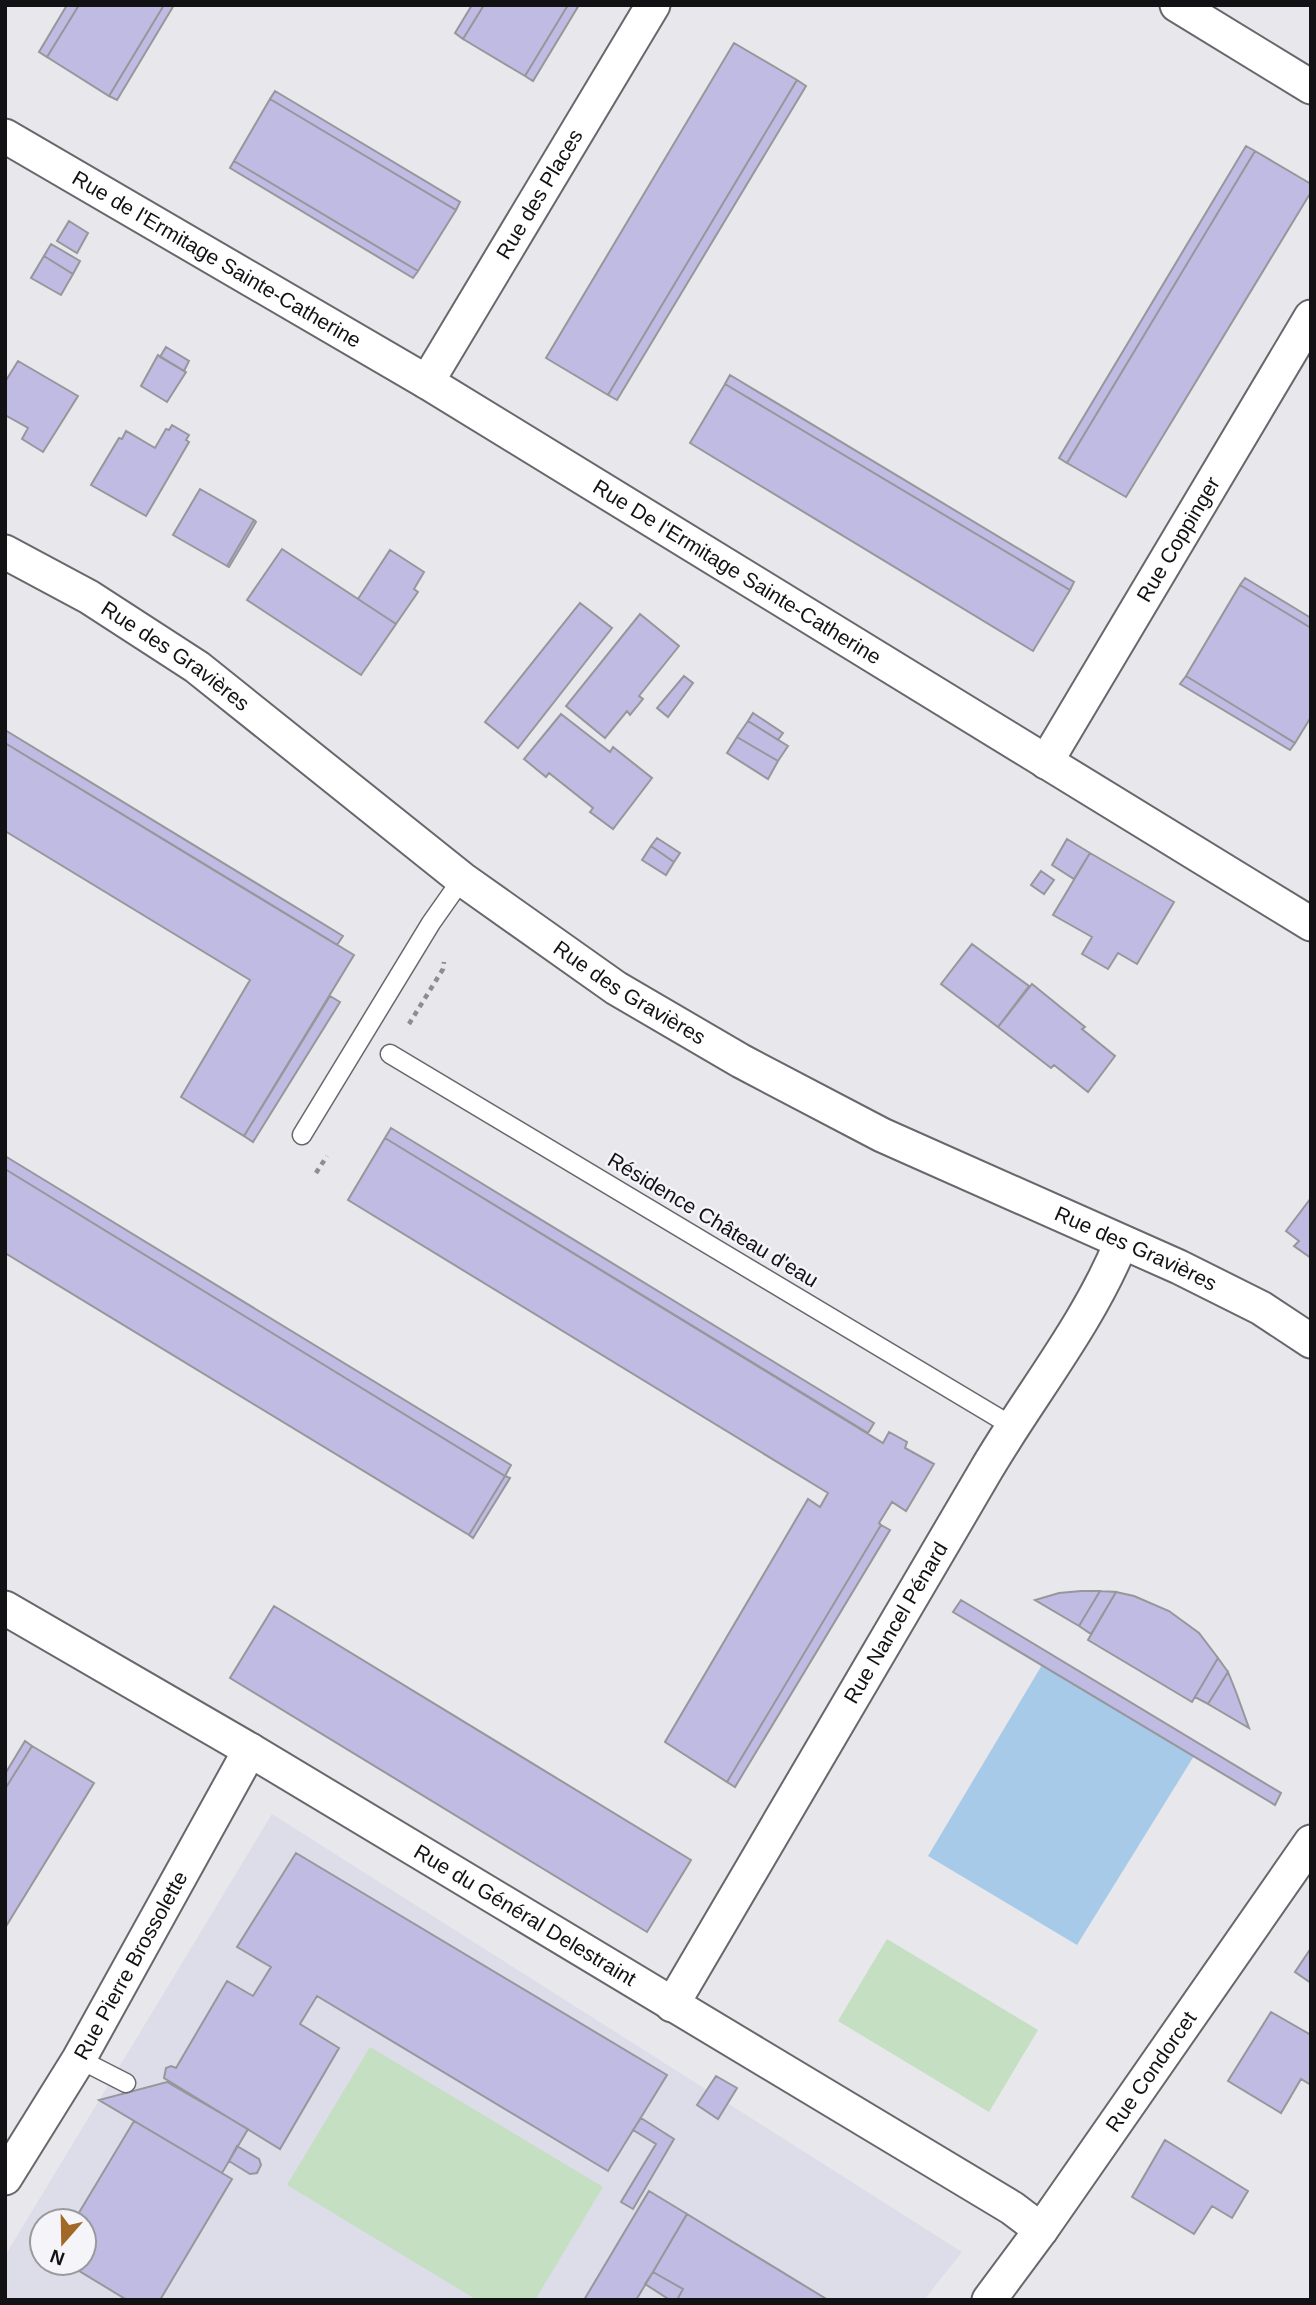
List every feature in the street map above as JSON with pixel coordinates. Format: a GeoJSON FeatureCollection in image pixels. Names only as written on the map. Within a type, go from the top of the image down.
{"type":"FeatureCollection","features":[{"type":"Feature","properties":{"kind":"street","name":"Rue des Places"},"geometry":{"type":"LineString","coordinates":[[427,382],[653,5]]}},
{"type":"Feature","properties":{"kind":"street"},"geometry":{"type":"LineString","coordinates":[[1177,5],[1311,87]]}},
{"type":"Feature","properties":{"kind":"street","name":"Rue de l'Ermitage Sainte-Catherine"},"geometry":{"type":"LineString","coordinates":[[5,136],[427,382]]}},
{"type":"Feature","properties":{"kind":"street","name":"Rue Coppinger"},"geometry":{"type":"LineString","coordinates":[[1046,762],[1311,317]]}},
{"type":"Feature","properties":{"kind":"street","name":"Rue De l'Ermitage Sainte-Catherine"},"geometry":{"type":"LineString","coordinates":[[427,382],[1046,762]]}},
{"type":"Feature","properties":{"kind":"street","name":"Rue des Gravières"},"geometry":{"type":"LineString","coordinates":[[5,552],[89,597],[197,667],[462,879],[616,988],[741,1061],[882,1135],[1179,1267],[1261,1308],[1311,1341]]}},
{"type":"Feature","properties":{"kind":"street"},"geometry":{"type":"LineString","coordinates":[[1046,762],[1311,924]]}},
{"type":"Feature","properties":{"kind":"street","name":"Rue Nancel Pénard"},"geometry":{"type":"LineString","coordinates":[[672,2004],[1012,1426],[1077,1326],[1121,1243]]}},
{"type":"Feature","properties":{"kind":"street","name":"Rue du Général Delestraint"},"geometry":{"type":"LineString","coordinates":[[5,1608],[250,1750],[1000,2201],[1041,2230]]}},
{"type":"Feature","properties":{"kind":"street","name":"Rue Pierre Brossolette"},"geometry":{"type":"LineString","coordinates":[[5,2178],[79,2059],[250,1750]]}},
{"type":"Feature","properties":{"kind":"street","name":"Rue Condorcet"},"geometry":{"type":"LineString","coordinates":[[989,2300],[1041,2230],[1311,1842]]}},
{"type":"Feature","properties":{"kind":"lane"},"geometry":{"type":"LineString","coordinates":[[302,1135],[431,923],[462,879]]}},
{"type":"Feature","properties":{"kind":"lane","name":"Résidence Château d'eau"},"geometry":{"type":"LineString","coordinates":[[390,1054],[1012,1426]]}},
{"type":"Feature","properties":{"kind":"lane"},"geometry":{"type":"LineString","coordinates":[[79,2059],[125,2084]]}},
{"type":"Feature","properties":{"kind":"shaded area"},"geometry":{"type":"Polygon","coordinates":[[[272,1814],[962,2252],[924,2300],[5,2300],[5,2256],[28,2218],[28,2277],[98,2277],[98,2207],[35,2207],[272,1814]]]}},
{"type":"Feature","properties":{"kind":"green space"},"geometry":{"type":"Polygon","coordinates":[[[887,1939],[1038,2030],[989,2112],[838,2021],[887,1939]]]}},
{"type":"Feature","properties":{"kind":"green space"},"geometry":{"type":"Polygon","coordinates":[[[370,2047],[603,2187],[535,2300],[477,2300],[287,2185],[370,2047]]]}},
{"type":"Feature","properties":{"kind":"water"},"geometry":{"type":"Polygon","coordinates":[[[1042,1665],[1194,1756],[1077,1945],[928,1856],[1042,1665]]]}},
{"type":"Feature","properties":{"kind":"building"},"geometry":{"type":"Polygon","coordinates":[[[67,5],[79,5],[47,57],[39,52],[67,5]]]}},
{"type":"Feature","properties":{"kind":"building"},"geometry":{"type":"Polygon","coordinates":[[[79,5],[164,5],[109,96],[47,57],[79,5]]]}},
{"type":"Feature","properties":{"kind":"building"},"geometry":{"type":"Polygon","coordinates":[[[164,5],[174,5],[117,100],[109,96],[164,5]]]}},
{"type":"Feature","properties":{"kind":"building"},"geometry":{"type":"Polygon","coordinates":[[[472,5],[484,5],[463,39],[455,33],[472,5]]]}},
{"type":"Feature","properties":{"kind":"building"},"geometry":{"type":"Polygon","coordinates":[[[484,5],[568,5],[525,76],[463,39],[484,5]]]}},
{"type":"Feature","properties":{"kind":"building"},"geometry":{"type":"Polygon","coordinates":[[[568,5],[579,5],[533,81],[525,76],[568,5]]]}},
{"type":"Feature","properties":{"kind":"building"},"geometry":{"type":"Polygon","coordinates":[[[734,43],[797,80],[608,395],[546,358],[734,43]]]}},
{"type":"Feature","properties":{"kind":"building"},"geometry":{"type":"Polygon","coordinates":[[[797,80],[806,86],[617,400],[608,395],[797,80]]]}},
{"type":"Feature","properties":{"kind":"building"},"geometry":{"type":"Polygon","coordinates":[[[275,91],[460,202],[456,210],[270,99],[275,91]]]}},
{"type":"Feature","properties":{"kind":"building"},"geometry":{"type":"Polygon","coordinates":[[[270,99],[456,210],[418,271],[234,161],[270,99]]]}},
{"type":"Feature","properties":{"kind":"building"},"geometry":{"type":"Polygon","coordinates":[[[1246,146],[1255,151],[1067,463],[1059,458],[1246,146]]]}},
{"type":"Feature","properties":{"kind":"building"},"geometry":{"type":"Polygon","coordinates":[[[1255,151],[1311,184],[1311,192],[1126,497],[1067,463],[1255,151]]]}},
{"type":"Feature","properties":{"kind":"building"},"geometry":{"type":"Polygon","coordinates":[[[234,161],[418,271],[413,278],[230,168],[234,161]]]}},
{"type":"Feature","properties":{"kind":"building"},"geometry":{"type":"Polygon","coordinates":[[[69,221],[88,233],[77,253],[57,241],[69,221]]]}},
{"type":"Feature","properties":{"kind":"building"},"geometry":{"type":"Polygon","coordinates":[[[51,244],[80,261],[73,274],[44,256],[51,244]]]}},
{"type":"Feature","properties":{"kind":"building"},"geometry":{"type":"Polygon","coordinates":[[[44,256],[73,274],[61,295],[31,278],[44,256]]]}},
{"type":"Feature","properties":{"kind":"building"},"geometry":{"type":"Polygon","coordinates":[[[166,347],[189,361],[184,371],[160,357],[166,347]]]}},
{"type":"Feature","properties":{"kind":"building"},"geometry":{"type":"Polygon","coordinates":[[[158,355],[186,372],[167,402],[141,386],[158,355]]]}},
{"type":"Feature","properties":{"kind":"building"},"geometry":{"type":"Polygon","coordinates":[[[18,361],[78,396],[43,452],[22,439],[28,428],[5,415],[5,382],[18,361]]]}},
{"type":"Feature","properties":{"kind":"building"},"geometry":{"type":"Polygon","coordinates":[[[730,375],[1074,582],[1070,590],[725,384],[730,375]]]}},
{"type":"Feature","properties":{"kind":"building"},"geometry":{"type":"Polygon","coordinates":[[[725,384],[1070,590],[1033,651],[690,443],[725,384]]]}},
{"type":"Feature","properties":{"kind":"building"},"geometry":{"type":"Polygon","coordinates":[[[172,425],[189,435],[186,440],[189,442],[146,516],[91,485],[126,431],[155,448],[166,429],[169,430],[172,425]]]}},
{"type":"Feature","properties":{"kind":"building"},"geometry":{"type":"Polygon","coordinates":[[[200,489],[254,520],[227,566],[173,535],[200,489]]]}},
{"type":"Feature","properties":{"kind":"building"},"geometry":{"type":"Polygon","coordinates":[[[254,520],[256,522],[229,567],[227,566],[254,520]]]}},
{"type":"Feature","properties":{"kind":"building"},"geometry":{"type":"Polygon","coordinates":[[[282,549],[396,624],[361,675],[247,600],[282,549]]]}},
{"type":"Feature","properties":{"kind":"building"},"geometry":{"type":"Polygon","coordinates":[[[390,550],[424,572],[414,589],[418,592],[396,624],[358,599],[390,550]]]}},
{"type":"Feature","properties":{"kind":"building"},"geometry":{"type":"Polygon","coordinates":[[[1245,578],[1311,618],[1311,628],[1240,585],[1245,578]]]}},
{"type":"Feature","properties":{"kind":"building"},"geometry":{"type":"Polygon","coordinates":[[[1240,585],[1311,628],[1311,717],[1295,743],[1186,676],[1240,585]]]}},
{"type":"Feature","properties":{"kind":"building"},"geometry":{"type":"Polygon","coordinates":[[[580,603],[612,628],[518,748],[485,722],[580,603]]]}},
{"type":"Feature","properties":{"kind":"building"},"geometry":{"type":"Polygon","coordinates":[[[640,614],[679,646],[639,696],[643,699],[630,715],[627,711],[605,738],[566,706],[640,614]]]}},
{"type":"Feature","properties":{"kind":"building"},"geometry":{"type":"Polygon","coordinates":[[[684,676],[693,683],[668,717],[657,708],[684,676]]]}},
{"type":"Feature","properties":{"kind":"building"},"geometry":{"type":"Polygon","coordinates":[[[1186,676],[1295,743],[1290,750],[1180,684],[1186,676]]]}},
{"type":"Feature","properties":{"kind":"building"},"geometry":{"type":"Polygon","coordinates":[[[753,713],[783,733],[778,740],[748,721],[753,713]]]}},
{"type":"Feature","properties":{"kind":"building"},"geometry":{"type":"Polygon","coordinates":[[[561,714],[610,752],[613,747],[652,778],[613,829],[590,812],[593,808],[549,773],[546,777],[524,759],[561,714]]]}},
{"type":"Feature","properties":{"kind":"building"},"geometry":{"type":"Polygon","coordinates":[[[748,721],[788,746],[778,761],[737,737],[748,721]]]}},
{"type":"Feature","properties":{"kind":"building"},"geometry":{"type":"Polygon","coordinates":[[[5,730],[343,936],[337,945],[5,743],[5,730]]]}},
{"type":"Feature","properties":{"kind":"building"},"geometry":{"type":"Polygon","coordinates":[[[737,737],[778,761],[768,779],[727,753],[737,737]]]}},
{"type":"Feature","properties":{"kind":"building"},"geometry":{"type":"Polygon","coordinates":[[[5,743],[354,955],[244,1136],[181,1097],[250,980],[5,831],[5,743]]]}},
{"type":"Feature","properties":{"kind":"building"},"geometry":{"type":"Polygon","coordinates":[[[657,838],[680,853],[674,862],[651,846],[657,838]]]}},
{"type":"Feature","properties":{"kind":"building"},"geometry":{"type":"Polygon","coordinates":[[[1067,839],[1090,853],[1074,879],[1052,865],[1067,839]]]}},
{"type":"Feature","properties":{"kind":"building"},"geometry":{"type":"Polygon","coordinates":[[[651,846],[674,862],[666,875],[642,860],[651,846]]]}},
{"type":"Feature","properties":{"kind":"building"},"geometry":{"type":"Polygon","coordinates":[[[1090,853],[1174,902],[1137,964],[1118,953],[1108,969],[1082,954],[1092,937],[1053,915],[1090,853]]]}},
{"type":"Feature","properties":{"kind":"building"},"geometry":{"type":"Polygon","coordinates":[[[1041,871],[1054,880],[1044,894],[1031,885],[1041,871]]]}},
{"type":"Feature","properties":{"kind":"building"},"geometry":{"type":"Polygon","coordinates":[[[972,944],[1029,986],[998,1027],[941,984],[972,944]]]}},
{"type":"Feature","properties":{"kind":"building"},"geometry":{"type":"Polygon","coordinates":[[[1032,984],[1085,1027],[1082,1029],[1115,1056],[1088,1092],[1054,1065],[1051,1068],[998,1027],[1032,984]]]}},
{"type":"Feature","properties":{"kind":"building"},"geometry":{"type":"Polygon","coordinates":[[[330,996],[340,1002],[253,1142],[244,1136],[330,996]]]}},
{"type":"Feature","properties":{"kind":"building"},"geometry":{"type":"Polygon","coordinates":[[[391,1128],[874,1423],[868,1433],[385,1138],[391,1128]]]}},
{"type":"Feature","properties":{"kind":"building"},"geometry":{"type":"Polygon","coordinates":[[[385,1138],[883,1443],[889,1432],[907,1442],[905,1448],[934,1464],[906,1511],[892,1502],[879,1523],[881,1525],[727,1782],[665,1742],[808,1499],[820,1507],[828,1493],[348,1200],[385,1138]]]}},
{"type":"Feature","properties":{"kind":"building"},"geometry":{"type":"Polygon","coordinates":[[[5,1156],[511,1465],[505,1476],[5,1169],[5,1156]]]}},
{"type":"Feature","properties":{"kind":"building"},"geometry":{"type":"Polygon","coordinates":[[[5,1169],[505,1476],[469,1535],[5,1253],[5,1169]]]}},
{"type":"Feature","properties":{"kind":"building"},"geometry":{"type":"Polygon","coordinates":[[[1311,1198],[1311,1258],[1294,1246],[1299,1241],[1286,1231],[1311,1198]]]}},
{"type":"Feature","properties":{"kind":"building"},"geometry":{"type":"Polygon","coordinates":[[[505,1476],[510,1478],[473,1538],[469,1535],[505,1476]]]}},
{"type":"Feature","properties":{"kind":"building"},"geometry":{"type":"Polygon","coordinates":[[[881,1525],[890,1530],[735,1787],[727,1782],[881,1525]]]}},
{"type":"Feature","properties":{"kind":"building"},"geometry":{"type":"Polygon","coordinates":[[[1100,1591],[1079,1626],[1035,1600],[1059,1593],[1100,1591]]]}},
{"type":"Feature","properties":{"kind":"building"},"geometry":{"type":"Polygon","coordinates":[[[1100,1591],[1116,1592],[1091,1634],[1079,1626],[1100,1591]]]}},
{"type":"Feature","properties":{"kind":"building"},"geometry":{"type":"Polygon","coordinates":[[[1116,1592],[1134,1596],[1169,1611],[1199,1633],[1218,1658],[1192,1702],[1088,1640],[1116,1592]]]}},
{"type":"Feature","properties":{"kind":"building"},"geometry":{"type":"Polygon","coordinates":[[[961,1600],[1281,1793],[1275,1805],[953,1612],[961,1600]]]}},
{"type":"Feature","properties":{"kind":"building"},"geometry":{"type":"Polygon","coordinates":[[[274,1606],[691,1860],[647,1932],[230,1678],[274,1606]]]}},
{"type":"Feature","properties":{"kind":"building"},"geometry":{"type":"Polygon","coordinates":[[[1218,1658],[1228,1672],[1208,1704],[1195,1697],[1218,1658]]]}},
{"type":"Feature","properties":{"kind":"building"},"geometry":{"type":"Polygon","coordinates":[[[1228,1672],[1236,1692],[1249,1728],[1208,1704],[1228,1672]]]}},
{"type":"Feature","properties":{"kind":"building"},"geometry":{"type":"Polygon","coordinates":[[[25,1741],[32,1746],[5,1789],[5,1774],[25,1741]]]}},
{"type":"Feature","properties":{"kind":"building"},"geometry":{"type":"Polygon","coordinates":[[[32,1746],[94,1783],[5,1928],[5,1789],[32,1746]]]}},
{"type":"Feature","properties":{"kind":"building"},"geometry":{"type":"Polygon","coordinates":[[[296,1853],[667,2075],[608,2171],[317,1996],[300,2024],[339,2048],[280,2149],[164,2078],[166,2068],[176,2068],[227,1981],[253,1996],[271,1967],[237,1947],[296,1853]]]}},
{"type":"Feature","properties":{"kind":"building"},"geometry":{"type":"Polygon","coordinates":[[[1311,1948],[1311,1983],[1295,1972],[1311,1948]]]}},
{"type":"Feature","properties":{"kind":"building"},"geometry":{"type":"Polygon","coordinates":[[[1271,2012],[1311,2035],[1311,2085],[1301,2079],[1281,2113],[1228,2081],[1271,2012]]]}},
{"type":"Feature","properties":{"kind":"building"},"geometry":{"type":"Polygon","coordinates":[[[716,2076],[737,2088],[718,2119],[697,2105],[716,2076]]]}},
{"type":"Feature","properties":{"kind":"building"},"geometry":{"type":"Polygon","coordinates":[[[167,2082],[248,2129],[222,2173],[99,2100],[167,2082]]]}},
{"type":"Feature","properties":{"kind":"building"},"geometry":{"type":"Polygon","coordinates":[[[641,2118],[674,2139],[633,2209],[621,2202],[656,2144],[633,2130],[641,2118]]]}},
{"type":"Feature","properties":{"kind":"building"},"geometry":{"type":"Polygon","coordinates":[[[134,2121],[232,2179],[160,2300],[127,2300],[89,2277],[98,2277],[98,2207],[82,2207],[134,2121]]]}},
{"type":"Feature","properties":{"kind":"building"},"geometry":{"type":"Polygon","coordinates":[[[1165,2140],[1248,2191],[1232,2218],[1212,2206],[1194,2234],[1132,2197],[1165,2140]]]}},
{"type":"Feature","properties":{"kind":"building"},"geometry":{"type":"Polygon","coordinates":[[[237,2146],[259,2159],[261,2165],[257,2173],[250,2174],[229,2161],[237,2146]]]}},
{"type":"Feature","properties":{"kind":"building"},"geometry":{"type":"Polygon","coordinates":[[[649,2191],[687,2214],[653,2272],[636,2300],[584,2300],[649,2191]]]}},
{"type":"Feature","properties":{"kind":"building"},"geometry":{"type":"Polygon","coordinates":[[[687,2214],[828,2300],[677,2300],[683,2289],[653,2272],[687,2214]]]}},
{"type":"Feature","properties":{"kind":"building"},"geometry":{"type":"Polygon","coordinates":[[[653,2272],[683,2289],[677,2300],[670,2300],[645,2284],[653,2272]]]}}]}
